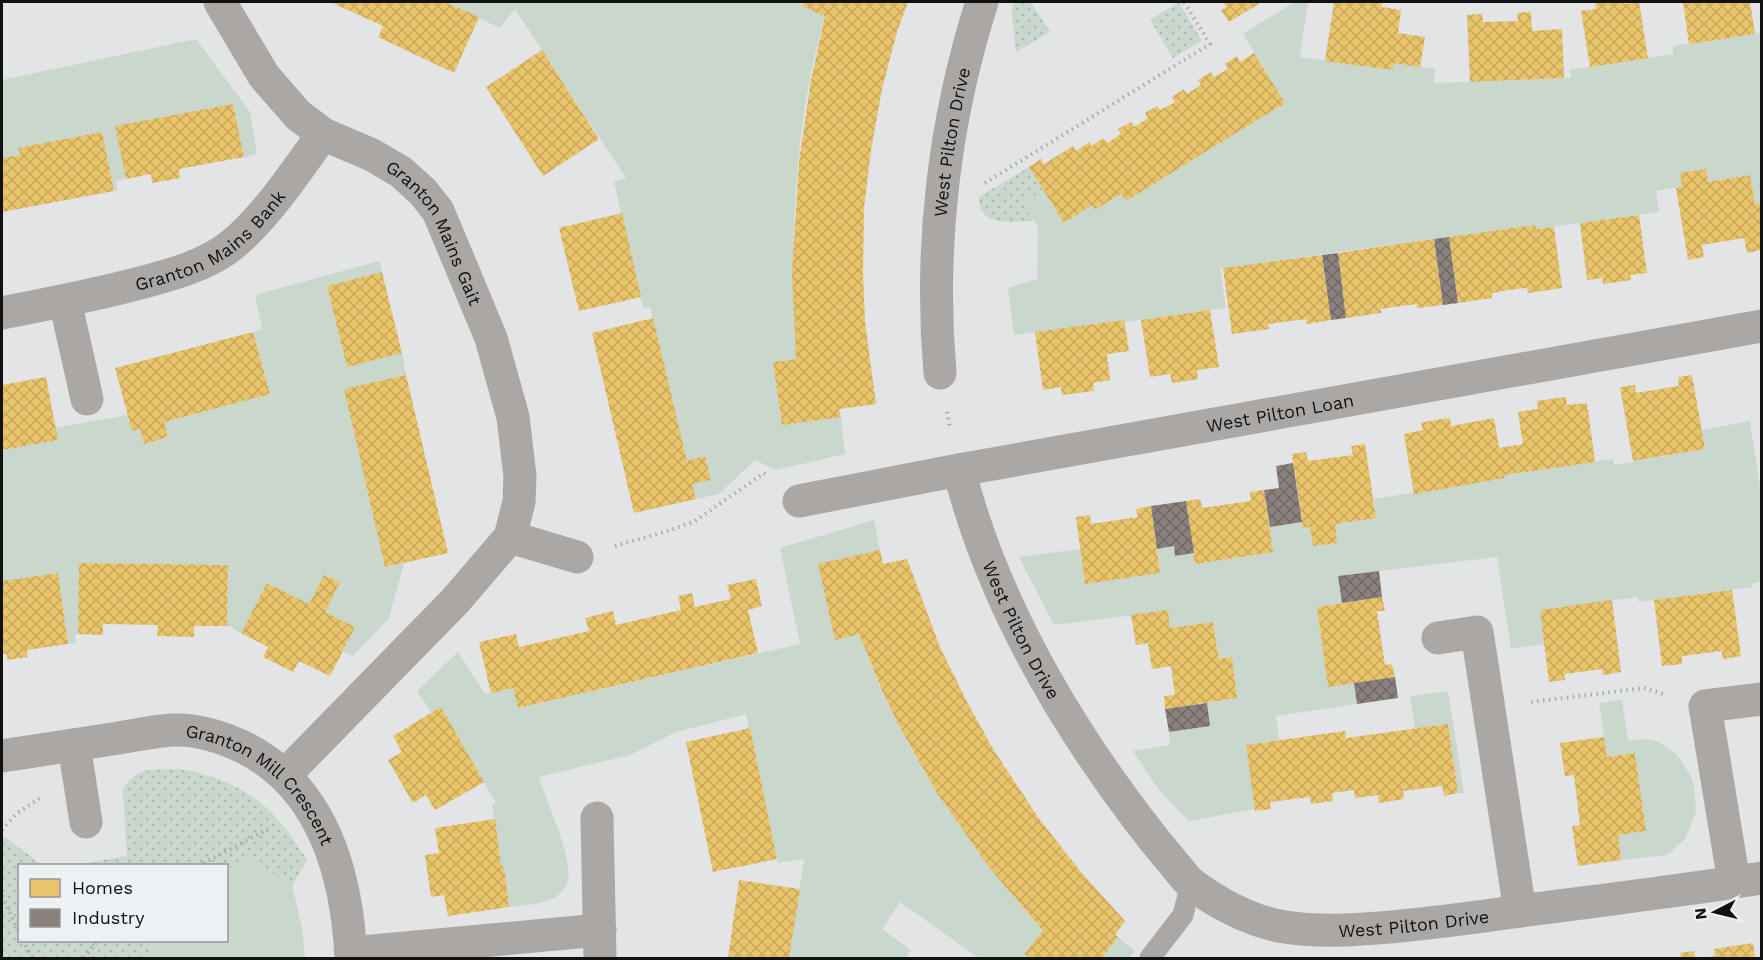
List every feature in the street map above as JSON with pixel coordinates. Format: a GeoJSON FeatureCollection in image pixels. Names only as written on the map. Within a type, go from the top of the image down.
{"type":"FeatureCollection","features":[{"type":"Feature","properties":{"kind":"street","name":"Granton Mains Gait"},"geometry":{"type":"LineString","coordinates":[[220,2],[264,76],[298,115],[323,134],[372,155],[401,172],[423,192],[438,211],[491,338],[513,417],[520,476],[519,502],[510,537],[456,600],[285,775]]}},
{"type":"Feature","properties":{"kind":"street","name":"West Pilton Drive"},"geometry":{"type":"LineString","coordinates":[[940,373],[937,280],[941,186],[960,84],[982,2]]}},
{"type":"Feature","properties":{"kind":"street","name":"Granton Mains Bank"},"geometry":{"type":"LineString","coordinates":[[2,314],[160,278],[209,259],[232,246],[252,227],[323,134]]}},
{"type":"Feature","properties":{"kind":"street"},"geometry":{"type":"LineString","coordinates":[[65,301],[87,399]]}},
{"type":"Feature","properties":{"kind":"street","name":"West Pilton Loan"},"geometry":{"type":"LineString","coordinates":[[799,501],[958,470],[1761,326]]}},
{"type":"Feature","properties":{"kind":"street","name":"West Pilton Drive"},"geometry":{"type":"LineString","coordinates":[[958,470],[976,529],[1000,590],[1033,657],[1073,728],[1110,782],[1191,884],[1225,905],[1277,926],[1313,931],[1349,931],[1451,921],[1748,880],[1706,706]]}},
{"type":"Feature","properties":{"kind":"street"},"geometry":{"type":"LineString","coordinates":[[510,537],[577,557]]}},
{"type":"Feature","properties":{"kind":"street"},"geometry":{"type":"LineString","coordinates":[[1438,638],[1477,632],[1520,911]]}},
{"type":"Feature","properties":{"kind":"street"},"geometry":{"type":"LineString","coordinates":[[1706,706],[1761,699]]}},
{"type":"Feature","properties":{"kind":"street","name":"Granton Mill Crescent"},"geometry":{"type":"LineString","coordinates":[[2,756],[174,730],[209,734],[254,753],[285,775],[311,806],[337,865],[344,894],[351,956],[600,944],[597,818]]}},
{"type":"Feature","properties":{"kind":"street"},"geometry":{"type":"LineString","coordinates":[[74,745],[86,822]]}},
{"type":"Feature","properties":{"kind":"lane"},"geometry":{"type":"LineString","coordinates":[[1150,958],[1183,915],[1191,884]]}},
{"type":"Feature","properties":{"kind":"path"},"geometry":{"type":"LineString","coordinates":[[940,211],[1210,44],[1184,2]]}},
{"type":"Feature","properties":{"kind":"path"},"geometry":{"type":"LineString","coordinates":[[940,373],[958,470]]}},
{"type":"Feature","properties":{"kind":"path"},"geometry":{"type":"LineString","coordinates":[[577,557],[672,530],[695,520],[764,473],[799,501]]}},
{"type":"Feature","properties":{"kind":"path"},"geometry":{"type":"LineString","coordinates":[[1489,707],[1644,688],[1706,706]]}},
{"type":"Feature","properties":{"kind":"path"},"geometry":{"type":"LineString","coordinates":[[202,864],[311,806]]}},
{"type":"Feature","properties":{"kind":"path"},"geometry":{"type":"LineString","coordinates":[[2,896],[18,930]]}},
{"type":"Feature","properties":{"kind":"path"},"geometry":{"type":"LineString","coordinates":[[24,942],[32,958]]}},
{"type":"Feature","properties":{"kind":"path"},"geometry":{"type":"LineString","coordinates":[[84,958],[96,942]]}},
{"type":"Feature","properties":{"kind":"shaded area"},"geometry":{"type":"Polygon","coordinates":[[[445,2],[804,2],[802,5],[825,16],[806,100],[796,186],[794,316],[796,359],[773,362],[782,425],[841,417],[845,454],[776,470],[755,460],[719,494],[696,499],[692,484],[711,480],[705,456],[687,461],[650,307],[643,308],[614,182],[626,178],[515,9],[500,28],[445,2]]]}},
{"type":"Feature","properties":{"kind":"shaded area"},"geometry":{"type":"Polygon","coordinates":[[[1013,2],[1031,2],[1050,32],[1016,52],[1012,15],[1013,2]]]}},
{"type":"Feature","properties":{"kind":"shaded area"},"geometry":{"type":"Polygon","coordinates":[[[1179,2],[1202,41],[1173,58],[1150,20],[1179,2]]]}},
{"type":"Feature","properties":{"kind":"shaded area"},"geometry":{"type":"Polygon","coordinates":[[[1292,2],[1308,2],[1300,57],[1392,70],[1393,63],[1435,69],[1434,83],[1571,78],[1570,70],[1673,54],[1673,46],[1761,33],[1761,203],[1755,204],[1750,175],[1708,182],[1705,169],[1681,173],[1682,186],[1656,191],[1659,212],[1536,229],[1535,225],[1223,268],[1220,269],[1226,308],[1014,335],[1008,288],[1037,279],[1038,227],[1023,202],[1044,191],[1064,223],[1092,205],[1096,210],[1121,194],[1126,201],[1285,103],[1243,34],[1292,2]]]}},
{"type":"Feature","properties":{"kind":"shaded area"},"geometry":{"type":"Polygon","coordinates":[[[196,39],[250,112],[257,154],[244,157],[233,104],[116,126],[126,179],[116,181],[118,190],[114,191],[102,132],[18,148],[20,155],[2,158],[2,80],[196,39]]]}},
{"type":"Feature","properties":{"kind":"shaded area"},"geometry":{"type":"Polygon","coordinates":[[[1029,167],[1044,191],[1023,202],[1034,221],[998,221],[984,214],[980,207],[979,197],[1029,167]]]}},
{"type":"Feature","properties":{"kind":"shaded area"},"geometry":{"type":"Polygon","coordinates":[[[379,261],[382,272],[327,286],[347,367],[402,353],[406,375],[344,389],[385,567],[404,563],[389,618],[353,656],[343,652],[355,627],[325,612],[340,582],[325,575],[309,604],[267,583],[241,633],[227,626],[228,565],[80,563],[78,634],[75,635],[76,643],[68,644],[58,573],[2,581],[2,450],[57,440],[55,428],[127,415],[132,430],[140,429],[144,443],[168,437],[164,422],[270,394],[253,332],[262,329],[255,295],[379,261]]]}},
{"type":"Feature","properties":{"kind":"shaded area"},"geometry":{"type":"Polygon","coordinates":[[[1750,421],[1761,495],[1761,582],[1752,584],[1752,587],[1639,602],[1638,597],[1540,610],[1545,644],[1511,649],[1497,557],[1338,576],[1342,603],[1317,607],[1328,686],[1354,683],[1357,704],[1276,716],[1279,740],[1246,745],[1255,809],[1189,821],[1158,789],[1133,751],[1170,745],[1169,732],[1210,726],[1207,703],[1237,698],[1232,657],[1219,659],[1214,622],[1170,628],[1167,611],[1054,625],[1019,557],[1080,549],[1085,584],[1160,572],[1157,549],[1174,546],[1175,556],[1194,553],[1195,564],[1272,552],[1270,527],[1302,522],[1303,528],[1310,527],[1313,546],[1335,524],[1376,518],[1374,499],[1504,478],[1504,475],[1613,459],[1614,465],[1705,449],[1702,430],[1750,421]]]}},
{"type":"Feature","properties":{"kind":"shaded area"},"geometry":{"type":"Polygon","coordinates":[[[874,520],[880,550],[835,639],[859,634],[888,704],[930,781],[983,858],[1043,931],[1025,954],[1031,958],[979,958],[900,902],[882,929],[911,950],[906,958],[789,958],[804,859],[778,863],[746,714],[676,732],[630,755],[539,777],[567,858],[568,880],[556,897],[538,903],[509,907],[492,804],[496,803],[441,708],[432,713],[417,691],[458,652],[485,694],[513,688],[519,708],[800,644],[780,548],[874,520]]]}},
{"type":"Feature","properties":{"kind":"shaded area"},"geometry":{"type":"Polygon","coordinates":[[[1448,691],[1464,793],[1458,793],[1448,724],[1415,729],[1410,696],[1448,691]]]}},
{"type":"Feature","properties":{"kind":"shaded area"},"geometry":{"type":"Polygon","coordinates":[[[1622,700],[1628,741],[1646,739],[1665,746],[1678,756],[1691,776],[1694,786],[1696,812],[1685,839],[1667,855],[1621,860],[1618,835],[1646,831],[1635,753],[1607,757],[1599,703],[1622,700]]]}},
{"type":"Feature","properties":{"kind":"shaded area"},"geometry":{"type":"Polygon","coordinates":[[[154,769],[179,769],[221,780],[259,801],[284,826],[307,860],[292,886],[302,929],[305,958],[2,958],[2,835],[41,864],[18,864],[18,942],[228,942],[228,864],[80,864],[127,856],[123,789],[141,772],[154,769]]]}},
{"type":"Feature","properties":{"kind":"shaded area"},"geometry":{"type":"Polygon","coordinates":[[[249,856],[292,886],[302,929],[305,958],[151,958],[147,942],[228,942],[228,868],[249,856]]]}},
{"type":"Feature","properties":{"kind":"shaded area"},"geometry":{"type":"Polygon","coordinates":[[[1118,937],[1135,951],[1129,958],[1102,958],[1118,937]]]}},
{"type":"Feature","properties":{"kind":"building: Homes"},"geometry":{"type":"Polygon","coordinates":[[[330,2],[445,2],[479,17],[454,73],[378,37],[383,26],[330,2]]]}},
{"type":"Feature","properties":{"kind":"building: Homes"},"geometry":{"type":"Polygon","coordinates":[[[804,2],[908,2],[897,32],[882,89],[864,208],[865,322],[876,404],[839,409],[841,417],[782,425],[773,362],[796,359],[792,273],[799,162],[811,80],[825,16],[802,6],[804,2]]]}},
{"type":"Feature","properties":{"kind":"building: Homes"},"geometry":{"type":"Polygon","coordinates":[[[1223,2],[1262,2],[1229,22],[1221,10],[1226,7],[1223,2]]]}},
{"type":"Feature","properties":{"kind":"building: Homes"},"geometry":{"type":"Polygon","coordinates":[[[1334,2],[1382,2],[1382,7],[1401,10],[1398,33],[1425,37],[1420,67],[1393,63],[1393,70],[1325,61],[1334,2]]]}},
{"type":"Feature","properties":{"kind":"building: Homes"},"geometry":{"type":"Polygon","coordinates":[[[1595,2],[1624,2],[1624,4],[1639,2],[1648,58],[1590,67],[1581,11],[1596,9],[1595,2]]]}},
{"type":"Feature","properties":{"kind":"building: Homes"},"geometry":{"type":"Polygon","coordinates":[[[1683,2],[1750,2],[1755,34],[1689,44],[1683,2]]]}},
{"type":"Feature","properties":{"kind":"building: Homes"},"geometry":{"type":"Polygon","coordinates":[[[1531,12],[1532,31],[1562,29],[1564,78],[1470,82],[1467,15],[1482,14],[1483,22],[1518,21],[1517,13],[1531,12]]]}},
{"type":"Feature","properties":{"kind":"building: Homes"},"geometry":{"type":"Polygon","coordinates":[[[542,50],[599,139],[543,176],[486,87],[542,50]]]}},
{"type":"Feature","properties":{"kind":"building: Homes"},"geometry":{"type":"Polygon","coordinates":[[[1254,53],[1285,103],[1126,201],[1121,194],[1095,210],[1092,205],[1064,223],[1029,167],[1041,159],[1044,164],[1073,146],[1076,151],[1090,142],[1091,146],[1104,138],[1107,143],[1121,134],[1118,129],[1131,122],[1134,127],[1148,118],[1145,113],[1157,106],[1160,110],[1175,102],[1172,97],[1184,89],[1187,94],[1201,85],[1198,80],[1211,72],[1214,77],[1228,69],[1225,64],[1237,56],[1240,62],[1254,53]]]}},
{"type":"Feature","properties":{"kind":"building: Homes"},"geometry":{"type":"Polygon","coordinates":[[[233,104],[244,157],[179,169],[180,178],[152,183],[151,174],[126,179],[115,126],[233,104]]]}},
{"type":"Feature","properties":{"kind":"building: Homes"},"geometry":{"type":"Polygon","coordinates":[[[102,132],[114,191],[2,212],[2,158],[20,155],[18,148],[102,132]]]}},
{"type":"Feature","properties":{"kind":"building: Homes"},"geometry":{"type":"Polygon","coordinates":[[[1706,169],[1708,182],[1750,175],[1755,204],[1761,203],[1761,250],[1747,253],[1744,238],[1702,245],[1704,257],[1688,260],[1676,188],[1682,186],[1680,173],[1706,169]]]}},
{"type":"Feature","properties":{"kind":"building: Homes"},"geometry":{"type":"Polygon","coordinates":[[[622,213],[641,297],[579,311],[559,228],[622,213]]]}},
{"type":"Feature","properties":{"kind":"building: Homes"},"geometry":{"type":"Polygon","coordinates":[[[1639,215],[1647,273],[1630,275],[1631,280],[1603,284],[1602,278],[1587,280],[1580,223],[1639,215]]]}},
{"type":"Feature","properties":{"kind":"building: Homes"},"geometry":{"type":"Polygon","coordinates":[[[1535,225],[1536,229],[1554,227],[1562,288],[1528,293],[1527,288],[1508,290],[1492,293],[1492,298],[1458,303],[1449,237],[1535,225]]]}},
{"type":"Feature","properties":{"kind":"building: Homes"},"geometry":{"type":"Polygon","coordinates":[[[1434,239],[1443,305],[1417,308],[1417,304],[1401,306],[1381,309],[1381,313],[1346,318],[1338,253],[1434,239]]]}},
{"type":"Feature","properties":{"kind":"building: Homes"},"geometry":{"type":"Polygon","coordinates":[[[1322,255],[1331,320],[1307,324],[1306,319],[1268,324],[1269,329],[1232,334],[1223,268],[1322,255]]]}},
{"type":"Feature","properties":{"kind":"building: Homes"},"geometry":{"type":"Polygon","coordinates":[[[382,272],[402,353],[347,367],[327,286],[382,272]]]}},
{"type":"Feature","properties":{"kind":"building: Homes"},"geometry":{"type":"Polygon","coordinates":[[[1210,310],[1219,367],[1197,370],[1198,379],[1172,383],[1170,374],[1150,377],[1141,320],[1210,310]]]}},
{"type":"Feature","properties":{"kind":"building: Homes"},"geometry":{"type":"Polygon","coordinates":[[[653,318],[687,461],[705,456],[711,480],[692,484],[696,499],[634,513],[592,333],[653,318]]]}},
{"type":"Feature","properties":{"kind":"building: Homes"},"geometry":{"type":"Polygon","coordinates":[[[1124,320],[1129,351],[1107,354],[1110,380],[1093,383],[1094,391],[1062,395],[1061,387],[1043,390],[1035,332],[1124,320]]]}},
{"type":"Feature","properties":{"kind":"building: Homes"},"geometry":{"type":"Polygon","coordinates":[[[253,332],[270,394],[164,422],[168,437],[144,444],[140,429],[132,431],[115,368],[253,332]]]}},
{"type":"Feature","properties":{"kind":"building: Homes"},"geometry":{"type":"Polygon","coordinates":[[[406,375],[448,553],[385,567],[344,389],[406,375]]]}},
{"type":"Feature","properties":{"kind":"building: Homes"},"geometry":{"type":"Polygon","coordinates":[[[1692,375],[1705,449],[1633,461],[1620,387],[1635,385],[1636,393],[1679,386],[1678,377],[1692,375]]]}},
{"type":"Feature","properties":{"kind":"building: Homes"},"geometry":{"type":"Polygon","coordinates":[[[46,377],[58,440],[2,450],[2,385],[46,377]]]}},
{"type":"Feature","properties":{"kind":"building: Homes"},"geometry":{"type":"Polygon","coordinates":[[[1566,397],[1567,405],[1587,403],[1595,462],[1504,475],[1505,478],[1414,494],[1404,434],[1423,430],[1421,423],[1450,418],[1451,426],[1494,418],[1499,448],[1523,444],[1518,412],[1538,409],[1537,401],[1566,397]]]}},
{"type":"Feature","properties":{"kind":"building: Homes"},"geometry":{"type":"Polygon","coordinates":[[[1365,444],[1376,518],[1335,524],[1337,543],[1313,546],[1310,527],[1303,528],[1292,454],[1306,452],[1308,461],[1353,455],[1351,446],[1365,444]]]}},
{"type":"Feature","properties":{"kind":"building: Homes"},"geometry":{"type":"Polygon","coordinates":[[[1264,490],[1273,552],[1195,564],[1186,501],[1200,499],[1202,508],[1251,501],[1250,492],[1264,490]]]}},
{"type":"Feature","properties":{"kind":"building: Homes"},"geometry":{"type":"Polygon","coordinates":[[[1151,506],[1160,573],[1085,584],[1076,517],[1090,515],[1091,524],[1138,517],[1136,509],[1151,506]]]}},
{"type":"Feature","properties":{"kind":"building: Homes"},"geometry":{"type":"Polygon","coordinates":[[[880,550],[883,564],[907,559],[940,647],[993,749],[1040,820],[1081,872],[1125,921],[1115,935],[1118,937],[1102,958],[1031,958],[1024,954],[1043,931],[988,866],[937,793],[899,726],[859,634],[835,640],[818,564],[880,550]]]}},
{"type":"Feature","properties":{"kind":"building: Homes"},"geometry":{"type":"Polygon","coordinates":[[[79,563],[228,565],[227,626],[194,626],[194,637],[157,636],[158,625],[103,624],[103,635],[78,634],[79,563]]]}},
{"type":"Feature","properties":{"kind":"building: Homes"},"geometry":{"type":"Polygon","coordinates":[[[58,573],[68,644],[27,650],[28,657],[7,660],[7,654],[2,654],[2,581],[58,573]]]}},
{"type":"Feature","properties":{"kind":"building: Homes"},"geometry":{"type":"Polygon","coordinates":[[[324,575],[340,582],[325,612],[355,627],[330,676],[299,661],[293,672],[263,657],[268,647],[241,633],[267,583],[309,604],[324,575]]]}},
{"type":"Feature","properties":{"kind":"building: Homes"},"geometry":{"type":"Polygon","coordinates":[[[756,579],[762,606],[748,610],[758,653],[518,708],[513,688],[491,693],[479,642],[516,634],[519,647],[589,631],[585,618],[613,611],[616,625],[681,610],[678,596],[692,593],[695,607],[731,599],[727,585],[756,579]]]}},
{"type":"Feature","properties":{"kind":"building: Homes"},"geometry":{"type":"Polygon","coordinates":[[[1732,590],[1741,656],[1723,659],[1722,651],[1682,656],[1682,664],[1662,666],[1654,600],[1732,590]]]}},
{"type":"Feature","properties":{"kind":"building: Homes"},"geometry":{"type":"Polygon","coordinates":[[[1382,597],[1385,611],[1377,611],[1385,665],[1392,664],[1395,677],[1328,687],[1317,607],[1382,597]]]}},
{"type":"Feature","properties":{"kind":"building: Homes"},"geometry":{"type":"Polygon","coordinates":[[[1612,600],[1621,672],[1603,675],[1602,669],[1564,674],[1565,680],[1549,682],[1540,610],[1612,600]]]}},
{"type":"Feature","properties":{"kind":"building: Homes"},"geometry":{"type":"Polygon","coordinates":[[[1168,610],[1170,628],[1213,622],[1219,659],[1232,657],[1237,698],[1165,709],[1164,696],[1175,695],[1171,666],[1152,669],[1148,643],[1136,645],[1131,615],[1168,610]]]}},
{"type":"Feature","properties":{"kind":"building: Homes"},"geometry":{"type":"Polygon","coordinates":[[[441,707],[484,782],[435,810],[426,795],[413,803],[388,760],[402,752],[393,736],[441,707]]]}},
{"type":"Feature","properties":{"kind":"building: Homes"},"geometry":{"type":"Polygon","coordinates":[[[1448,724],[1458,793],[1444,796],[1442,786],[1403,791],[1404,799],[1379,803],[1378,795],[1355,798],[1354,790],[1332,793],[1333,801],[1311,804],[1310,797],[1270,802],[1271,809],[1255,811],[1246,745],[1345,731],[1346,738],[1448,724]]]}},
{"type":"Feature","properties":{"kind":"building: Homes"},"geometry":{"type":"Polygon","coordinates":[[[750,728],[777,859],[713,872],[686,742],[750,728]]]}},
{"type":"Feature","properties":{"kind":"building: Homes"},"geometry":{"type":"Polygon","coordinates":[[[1604,737],[1607,757],[1635,753],[1646,831],[1618,835],[1621,860],[1578,866],[1572,826],[1580,825],[1574,775],[1565,776],[1560,743],[1604,737]]]}},
{"type":"Feature","properties":{"kind":"building: Homes"},"geometry":{"type":"Polygon","coordinates":[[[495,819],[509,907],[448,916],[444,895],[431,897],[425,855],[439,853],[435,828],[495,819]]]}},
{"type":"Feature","properties":{"kind":"building: Homes"},"geometry":{"type":"Polygon","coordinates":[[[739,880],[800,889],[789,958],[728,958],[739,880]]]}},
{"type":"Feature","properties":{"kind":"building: Homes"},"geometry":{"type":"Polygon","coordinates":[[[1753,943],[1755,958],[1709,958],[1715,956],[1714,949],[1753,943]]]}},
{"type":"Feature","properties":{"kind":"building: Homes"},"geometry":{"type":"Polygon","coordinates":[[[1694,951],[1695,958],[1681,958],[1680,953],[1694,951]]]}},
{"type":"Feature","properties":{"kind":"building: Industry"},"geometry":{"type":"Polygon","coordinates":[[[1449,237],[1458,303],[1443,305],[1434,239],[1449,237]]]}},
{"type":"Feature","properties":{"kind":"building: Industry"},"geometry":{"type":"Polygon","coordinates":[[[1338,253],[1346,318],[1331,320],[1322,255],[1338,253]]]}},
{"type":"Feature","properties":{"kind":"building: Industry"},"geometry":{"type":"Polygon","coordinates":[[[1293,463],[1302,522],[1270,527],[1264,490],[1279,488],[1276,466],[1293,463]]]}},
{"type":"Feature","properties":{"kind":"building: Industry"},"geometry":{"type":"Polygon","coordinates":[[[1186,501],[1194,553],[1175,556],[1174,546],[1157,549],[1151,506],[1186,501]]]}},
{"type":"Feature","properties":{"kind":"building: Industry"},"geometry":{"type":"Polygon","coordinates":[[[1379,571],[1382,597],[1342,603],[1338,576],[1379,571]]]}},
{"type":"Feature","properties":{"kind":"building: Industry"},"geometry":{"type":"Polygon","coordinates":[[[1395,677],[1398,698],[1357,704],[1354,683],[1395,677]]]}},
{"type":"Feature","properties":{"kind":"building: Industry"},"geometry":{"type":"Polygon","coordinates":[[[1207,703],[1210,726],[1169,732],[1165,709],[1207,703]]]}}]}
